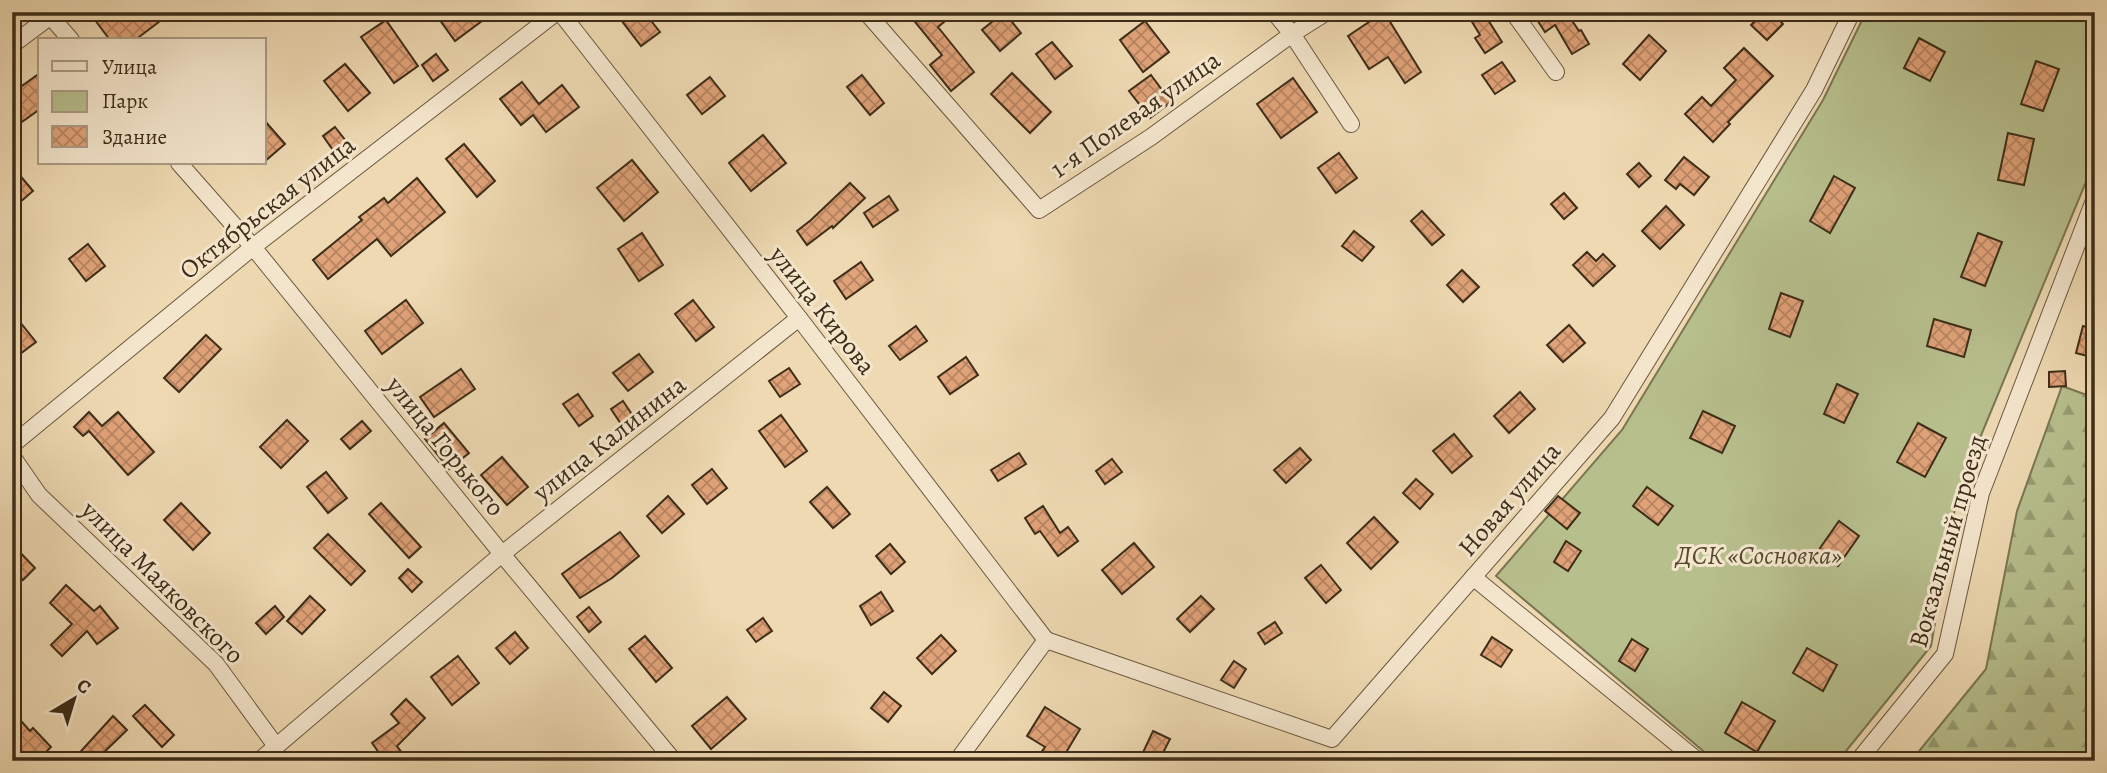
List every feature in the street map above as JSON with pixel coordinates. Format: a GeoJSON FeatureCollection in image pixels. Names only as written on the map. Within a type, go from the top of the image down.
{"type":"FeatureCollection","features":[{"type":"Feature","properties":{"kind":"street","name":"Октябрьская улица"},"geometry":{"type":"LineString","coordinates":[[12,445],[253,247],[558,12]]}},
{"type":"Feature","properties":{"kind":"street","name":"улица Кирова"},"geometry":{"type":"LineString","coordinates":[[558,12],[799,318],[1046,640]]}},
{"type":"Feature","properties":{"kind":"street","name":"1-я Полевая улица"},"geometry":{"type":"LineString","coordinates":[[866,12],[1039,210],[1151,137],[1292,34],[1327,12]]}},
{"type":"Feature","properties":{"kind":"street"},"geometry":{"type":"LineString","coordinates":[[1274,12],[1292,34],[1352,124]]}},
{"type":"Feature","properties":{"kind":"street"},"geometry":{"type":"LineString","coordinates":[[1513,12],[1556,72]]}},
{"type":"Feature","properties":{"kind":"street","name":"Новая улица"},"geometry":{"type":"LineString","coordinates":[[1046,640],[1332,739],[1612,418],[1814,90],[1852,12]]}},
{"type":"Feature","properties":{"kind":"street"},"geometry":{"type":"LineString","coordinates":[[12,45],[53,14],[70,38]]}},
{"type":"Feature","properties":{"kind":"street","name":"улица Горького"},"geometry":{"type":"LineString","coordinates":[[180,164],[253,247],[674,761]]}},
{"type":"Feature","properties":{"kind":"street","name":"Вокзальный проезд"},"geometry":{"type":"LineString","coordinates":[[1858,761],[1945,654],[1981,493],[2095,198]]}},
{"type":"Feature","properties":{"kind":"street","name":"улица Калинина"},"geometry":{"type":"LineString","coordinates":[[259,761],[502,554],[799,318]]}},
{"type":"Feature","properties":{"kind":"street","name":"улица Маяковского"},"geometry":{"type":"LineString","coordinates":[[12,456],[39,495],[216,664],[276,746]]}},
{"type":"Feature","properties":{"kind":"street"},"geometry":{"type":"LineString","coordinates":[[1473,577],[1698,761]]}},
{"type":"Feature","properties":{"kind":"street"},"geometry":{"type":"LineString","coordinates":[[957,761],[1046,640]]}},
{"type":"Feature","properties":{"kind":"green space","name":"ДСК «Сосновка»"},"geometry":{"type":"Polygon","coordinates":[[[1866,12],[2095,12],[2095,160],[1958,491],[1931,646],[1838,761],[1715,761],[1496,576],[1622,430],[1823,100],[1866,12]]]}},
{"type":"Feature","properties":{"kind":"green space"},"geometry":{"type":"Polygon","coordinates":[[[2062,386],[2095,398],[2095,761],[1911,761],[1986,669],[2017,511],[2062,386]]]}},
{"type":"Feature","properties":{"kind":"building"},"geometry":{"type":"Polygon","coordinates":[[[89,12],[172,12],[138,38],[108,38],[89,12]]]}},
{"type":"Feature","properties":{"kind":"building"},"geometry":{"type":"Polygon","coordinates":[[[434,12],[494,12],[455,41],[434,12]]]}},
{"type":"Feature","properties":{"kind":"building"},"geometry":{"type":"Polygon","coordinates":[[[615,12],[644,12],[660,32],[641,46],[615,12]]]}},
{"type":"Feature","properties":{"kind":"building"},"geometry":{"type":"Polygon","coordinates":[[[907,12],[956,12],[938,27],[974,72],[951,91],[930,65],[942,55],[907,12]]]}},
{"type":"Feature","properties":{"kind":"building"},"geometry":{"type":"Polygon","coordinates":[[[1004,12],[1021,33],[1000,51],[982,30],[1004,12]]]}},
{"type":"Feature","properties":{"kind":"building"},"geometry":{"type":"Polygon","coordinates":[[[1384,12],[1421,72],[1405,83],[1388,57],[1369,69],[1348,36],[1384,12]]]}},
{"type":"Feature","properties":{"kind":"building"},"geometry":{"type":"Polygon","coordinates":[[[1466,12],[1483,12],[1502,42],[1485,53],[1475,38],[1480,35],[1466,12]]]}},
{"type":"Feature","properties":{"kind":"building"},"geometry":{"type":"Polygon","coordinates":[[[1532,12],[1574,12],[1569,16],[1589,44],[1572,54],[1555,25],[1545,32],[1532,12]]]}},
{"type":"Feature","properties":{"kind":"building"},"geometry":{"type":"Polygon","coordinates":[[[1764,12],[1772,12],[1783,24],[1767,40],[1751,25],[1764,12]]]}},
{"type":"Feature","properties":{"kind":"building"},"geometry":{"type":"Polygon","coordinates":[[[386,20],[418,66],[394,83],[361,37],[386,20]]]}},
{"type":"Feature","properties":{"kind":"building"},"geometry":{"type":"Polygon","coordinates":[[[1145,21],[1169,52],[1143,72],[1120,40],[1145,21]]]}},
{"type":"Feature","properties":{"kind":"building"},"geometry":{"type":"Polygon","coordinates":[[[1649,35],[1666,51],[1640,80],[1623,64],[1649,35]]]}},
{"type":"Feature","properties":{"kind":"building"},"geometry":{"type":"Polygon","coordinates":[[[1919,38],[1945,52],[1930,81],[1904,68],[1919,38]]]}},
{"type":"Feature","properties":{"kind":"building"},"geometry":{"type":"Polygon","coordinates":[[[1052,42],[1072,66],[1055,79],[1036,54],[1052,42]]]}},
{"type":"Feature","properties":{"kind":"building"},"geometry":{"type":"Polygon","coordinates":[[[1744,48],[1773,76],[1728,122],[1730,124],[1713,142],[1685,114],[1702,97],[1711,106],[1736,80],[1724,68],[1744,48]]]}},
{"type":"Feature","properties":{"kind":"building"},"geometry":{"type":"Polygon","coordinates":[[[436,54],[448,70],[433,81],[422,65],[436,54]]]}},
{"type":"Feature","properties":{"kind":"building"},"geometry":{"type":"Polygon","coordinates":[[[2036,61],[2059,69],[2043,111],[2021,104],[2036,61]]]}},
{"type":"Feature","properties":{"kind":"building"},"geometry":{"type":"Polygon","coordinates":[[[1502,62],[1515,81],[1495,94],[1482,75],[1502,62]]]}},
{"type":"Feature","properties":{"kind":"building"},"geometry":{"type":"Polygon","coordinates":[[[345,64],[370,93],[348,111],[324,81],[345,64]]]}},
{"type":"Feature","properties":{"kind":"building"},"geometry":{"type":"Polygon","coordinates":[[[1012,73],[1051,112],[1030,133],[991,94],[1012,73]]]}},
{"type":"Feature","properties":{"kind":"building"},"geometry":{"type":"Polygon","coordinates":[[[38,74],[38,110],[12,129],[12,93],[38,74]]]}},
{"type":"Feature","properties":{"kind":"building"},"geometry":{"type":"Polygon","coordinates":[[[862,75],[884,103],[870,115],[847,87],[862,75]]]}},
{"type":"Feature","properties":{"kind":"building"},"geometry":{"type":"Polygon","coordinates":[[[1151,75],[1171,102],[1150,118],[1129,91],[1151,75]]]}},
{"type":"Feature","properties":{"kind":"building"},"geometry":{"type":"Polygon","coordinates":[[[710,77],[725,96],[702,114],[687,95],[710,77]]]}},
{"type":"Feature","properties":{"kind":"building"},"geometry":{"type":"Polygon","coordinates":[[[1293,78],[1317,112],[1281,138],[1257,104],[1293,78]]]}},
{"type":"Feature","properties":{"kind":"building"},"geometry":{"type":"Polygon","coordinates":[[[522,82],[539,104],[562,85],[579,107],[546,132],[533,115],[521,125],[500,99],[522,82]]]}},
{"type":"Feature","properties":{"kind":"building"},"geometry":{"type":"Polygon","coordinates":[[[266,122],[285,144],[266,160],[266,122]]]}},
{"type":"Feature","properties":{"kind":"building"},"geometry":{"type":"Polygon","coordinates":[[[335,127],[353,150],[340,160],[323,136],[335,127]]]}},
{"type":"Feature","properties":{"kind":"building"},"geometry":{"type":"Polygon","coordinates":[[[2008,133],[2034,139],[2024,185],[1998,180],[2008,133]]]}},
{"type":"Feature","properties":{"kind":"building"},"geometry":{"type":"Polygon","coordinates":[[[763,135],[786,163],[751,191],[729,163],[763,135]]]}},
{"type":"Feature","properties":{"kind":"building"},"geometry":{"type":"Polygon","coordinates":[[[464,144],[495,181],[477,197],[446,159],[464,144]]]}},
{"type":"Feature","properties":{"kind":"building"},"geometry":{"type":"Polygon","coordinates":[[[1339,153],[1357,178],[1336,193],[1318,168],[1339,153]]]}},
{"type":"Feature","properties":{"kind":"building"},"geometry":{"type":"Polygon","coordinates":[[[1684,157],[1709,177],[1694,195],[1680,184],[1676,189],[1665,180],[1684,157]]]}},
{"type":"Feature","properties":{"kind":"building"},"geometry":{"type":"Polygon","coordinates":[[[632,160],[658,192],[624,221],[597,188],[632,160]]]}},
{"type":"Feature","properties":{"kind":"building"},"geometry":{"type":"Polygon","coordinates":[[[1639,163],[1651,176],[1639,187],[1627,174],[1639,163]]]}},
{"type":"Feature","properties":{"kind":"building"},"geometry":{"type":"Polygon","coordinates":[[[12,166],[33,191],[12,209],[12,166]]]}},
{"type":"Feature","properties":{"kind":"building"},"geometry":{"type":"Polygon","coordinates":[[[1834,176],[1855,188],[1830,233],[1810,221],[1834,176]]]}},
{"type":"Feature","properties":{"kind":"building"},"geometry":{"type":"Polygon","coordinates":[[[417,178],[445,212],[391,256],[377,239],[328,279],[313,260],[362,220],[359,217],[384,198],[388,203],[417,178]]]}},
{"type":"Feature","properties":{"kind":"building"},"geometry":{"type":"Polygon","coordinates":[[[850,183],[865,198],[833,228],[832,226],[807,245],[797,231],[850,183]]]}},
{"type":"Feature","properties":{"kind":"building"},"geometry":{"type":"Polygon","coordinates":[[[1564,193],[1577,208],[1564,219],[1551,204],[1564,193]]]}},
{"type":"Feature","properties":{"kind":"building"},"geometry":{"type":"Polygon","coordinates":[[[889,196],[898,210],[873,227],[864,213],[889,196]]]}},
{"type":"Feature","properties":{"kind":"building"},"geometry":{"type":"Polygon","coordinates":[[[1666,206],[1684,225],[1660,249],[1642,231],[1666,206]]]}},
{"type":"Feature","properties":{"kind":"building"},"geometry":{"type":"Polygon","coordinates":[[[1422,211],[1444,235],[1432,245],[1411,221],[1422,211]]]}},
{"type":"Feature","properties":{"kind":"building"},"geometry":{"type":"Polygon","coordinates":[[[1354,231],[1374,247],[1362,261],[1342,246],[1354,231]]]}},
{"type":"Feature","properties":{"kind":"building"},"geometry":{"type":"Polygon","coordinates":[[[642,233],[663,265],[639,281],[618,249],[642,233]]]}},
{"type":"Feature","properties":{"kind":"building"},"geometry":{"type":"Polygon","coordinates":[[[1978,233],[2002,242],[1985,286],[1961,277],[1978,233]]]}},
{"type":"Feature","properties":{"kind":"building"},"geometry":{"type":"Polygon","coordinates":[[[88,244],[105,266],[86,281],[69,259],[88,244]]]}},
{"type":"Feature","properties":{"kind":"building"},"geometry":{"type":"Polygon","coordinates":[[[1587,252],[1596,261],[1603,254],[1615,266],[1593,286],[1573,265],[1587,252]]]}},
{"type":"Feature","properties":{"kind":"building"},"geometry":{"type":"Polygon","coordinates":[[[861,262],[873,280],[846,299],[834,281],[861,262]]]}},
{"type":"Feature","properties":{"kind":"building"},"geometry":{"type":"Polygon","coordinates":[[[1462,270],[1479,287],[1463,302],[1447,285],[1462,270]]]}},
{"type":"Feature","properties":{"kind":"building"},"geometry":{"type":"Polygon","coordinates":[[[1781,293],[1803,301],[1790,337],[1769,329],[1781,293]]]}},
{"type":"Feature","properties":{"kind":"building"},"geometry":{"type":"Polygon","coordinates":[[[406,300],[423,323],[382,354],[365,331],[406,300]]]}},
{"type":"Feature","properties":{"kind":"building"},"geometry":{"type":"Polygon","coordinates":[[[693,300],[714,327],[696,341],[675,314],[693,300]]]}},
{"type":"Feature","properties":{"kind":"building"},"geometry":{"type":"Polygon","coordinates":[[[12,312],[36,342],[12,360],[12,312]]]}},
{"type":"Feature","properties":{"kind":"building"},"geometry":{"type":"Polygon","coordinates":[[[1934,319],[1971,330],[1964,357],[1927,346],[1934,319]]]}},
{"type":"Feature","properties":{"kind":"building"},"geometry":{"type":"Polygon","coordinates":[[[1569,325],[1585,343],[1563,362],[1547,345],[1569,325]]]}},
{"type":"Feature","properties":{"kind":"building"},"geometry":{"type":"Polygon","coordinates":[[[916,326],[927,341],[900,360],[889,346],[916,326]]]}},
{"type":"Feature","properties":{"kind":"building"},"geometry":{"type":"Polygon","coordinates":[[[2083,326],[2095,329],[2095,358],[2076,353],[2083,326]]]}},
{"type":"Feature","properties":{"kind":"building"},"geometry":{"type":"Polygon","coordinates":[[[206,335],[221,349],[179,392],[164,378],[206,335]]]}},
{"type":"Feature","properties":{"kind":"building"},"geometry":{"type":"Polygon","coordinates":[[[639,354],[653,372],[628,391],[613,373],[639,354]]]}},
{"type":"Feature","properties":{"kind":"building"},"geometry":{"type":"Polygon","coordinates":[[[966,357],[978,375],[950,394],[938,377],[966,357]]]}},
{"type":"Feature","properties":{"kind":"building"},"geometry":{"type":"Polygon","coordinates":[[[789,368],[800,384],[780,397],[769,381],[789,368]]]}},
{"type":"Feature","properties":{"kind":"building"},"geometry":{"type":"Polygon","coordinates":[[[461,369],[475,389],[434,417],[420,397],[461,369]]]}},
{"type":"Feature","properties":{"kind":"building"},"geometry":{"type":"Polygon","coordinates":[[[2065,371],[2066,386],[2049,387],[2049,372],[2065,371]]]}},
{"type":"Feature","properties":{"kind":"building"},"geometry":{"type":"Polygon","coordinates":[[[1837,384],[1858,394],[1844,423],[1824,414],[1837,384]]]}},
{"type":"Feature","properties":{"kind":"building"},"geometry":{"type":"Polygon","coordinates":[[[1520,392],[1535,409],[1509,433],[1494,416],[1520,392]]]}},
{"type":"Feature","properties":{"kind":"building"},"geometry":{"type":"Polygon","coordinates":[[[578,394],[593,416],[579,426],[563,404],[578,394]]]}},
{"type":"Feature","properties":{"kind":"building"},"geometry":{"type":"Polygon","coordinates":[[[623,401],[633,416],[621,424],[611,409],[623,401]]]}},
{"type":"Feature","properties":{"kind":"building"},"geometry":{"type":"Polygon","coordinates":[[[1703,411],[1735,426],[1722,453],[1690,438],[1703,411]]]}},
{"type":"Feature","properties":{"kind":"building"},"geometry":{"type":"Polygon","coordinates":[[[89,412],[102,426],[118,412],[154,452],[128,475],[89,431],[83,436],[74,427],[89,412]]]}},
{"type":"Feature","properties":{"kind":"building"},"geometry":{"type":"Polygon","coordinates":[[[781,415],[807,451],[785,467],[759,431],[781,415]]]}},
{"type":"Feature","properties":{"kind":"building"},"geometry":{"type":"Polygon","coordinates":[[[287,420],[308,441],[281,468],[260,447],[287,420]]]}},
{"type":"Feature","properties":{"kind":"building"},"geometry":{"type":"Polygon","coordinates":[[[362,421],[371,431],[350,449],[341,439],[362,421]]]}},
{"type":"Feature","properties":{"kind":"building"},"geometry":{"type":"Polygon","coordinates":[[[444,423],[469,453],[449,469],[425,439],[444,423]]]}},
{"type":"Feature","properties":{"kind":"building"},"geometry":{"type":"Polygon","coordinates":[[[1918,423],[1946,438],[1925,477],[1897,462],[1918,423]]]}},
{"type":"Feature","properties":{"kind":"building"},"geometry":{"type":"Polygon","coordinates":[[[1454,434],[1472,456],[1452,473],[1433,451],[1454,434]]]}},
{"type":"Feature","properties":{"kind":"building"},"geometry":{"type":"Polygon","coordinates":[[[1300,448],[1311,460],[1286,483],[1274,470],[1300,448]]]}},
{"type":"Feature","properties":{"kind":"building"},"geometry":{"type":"Polygon","coordinates":[[[1019,453],[1026,464],[998,481],[991,470],[1019,453]]]}},
{"type":"Feature","properties":{"kind":"building"},"geometry":{"type":"Polygon","coordinates":[[[502,457],[528,487],[507,505],[481,475],[502,457]]]}},
{"type":"Feature","properties":{"kind":"building"},"geometry":{"type":"Polygon","coordinates":[[[1112,459],[1122,472],[1105,484],[1096,471],[1112,459]]]}},
{"type":"Feature","properties":{"kind":"building"},"geometry":{"type":"Polygon","coordinates":[[[712,469],[727,488],[707,504],[692,485],[712,469]]]}},
{"type":"Feature","properties":{"kind":"building"},"geometry":{"type":"Polygon","coordinates":[[[326,472],[347,498],[328,513],[307,487],[326,472]]]}},
{"type":"Feature","properties":{"kind":"building"},"geometry":{"type":"Polygon","coordinates":[[[1416,479],[1433,494],[1420,509],[1403,493],[1416,479]]]}},
{"type":"Feature","properties":{"kind":"building"},"geometry":{"type":"Polygon","coordinates":[[[827,487],[850,514],[833,528],[810,502],[827,487]]]}},
{"type":"Feature","properties":{"kind":"building"},"geometry":{"type":"Polygon","coordinates":[[[1647,487],[1673,506],[1658,525],[1633,506],[1647,487]]]}},
{"type":"Feature","properties":{"kind":"building"},"geometry":{"type":"Polygon","coordinates":[[[668,496],[684,514],[662,533],[647,516],[668,496]]]}},
{"type":"Feature","properties":{"kind":"building"},"geometry":{"type":"Polygon","coordinates":[[[1558,496],[1580,513],[1567,529],[1545,511],[1558,496]]]}},
{"type":"Feature","properties":{"kind":"building"},"geometry":{"type":"Polygon","coordinates":[[[181,503],[210,533],[193,550],[164,520],[181,503]]]}},
{"type":"Feature","properties":{"kind":"building"},"geometry":{"type":"Polygon","coordinates":[[[381,503],[421,547],[409,558],[369,514],[381,503]]]}},
{"type":"Feature","properties":{"kind":"building"},"geometry":{"type":"Polygon","coordinates":[[[1043,506],[1060,533],[1068,527],[1078,541],[1058,556],[1040,531],[1035,534],[1025,518],[1043,506]]]}},
{"type":"Feature","properties":{"kind":"building"},"geometry":{"type":"Polygon","coordinates":[[[1374,517],[1398,542],[1371,569],[1347,543],[1374,517]]]}},
{"type":"Feature","properties":{"kind":"building"},"geometry":{"type":"Polygon","coordinates":[[[1839,521],[1859,536],[1838,566],[1818,551],[1839,521]]]}},
{"type":"Feature","properties":{"kind":"building"},"geometry":{"type":"Polygon","coordinates":[[[620,532],[639,556],[612,578],[580,598],[562,574],[620,532]]]}},
{"type":"Feature","properties":{"kind":"building"},"geometry":{"type":"Polygon","coordinates":[[[328,534],[365,571],[351,585],[314,548],[328,534]]]}},
{"type":"Feature","properties":{"kind":"building"},"geometry":{"type":"Polygon","coordinates":[[[1566,541],[1581,551],[1568,571],[1554,562],[1566,541]]]}},
{"type":"Feature","properties":{"kind":"building"},"geometry":{"type":"Polygon","coordinates":[[[1134,543],[1154,567],[1122,594],[1102,570],[1134,543]]]}},
{"type":"Feature","properties":{"kind":"building"},"geometry":{"type":"Polygon","coordinates":[[[12,544],[35,568],[23,580],[12,568],[12,544]]]}},
{"type":"Feature","properties":{"kind":"building"},"geometry":{"type":"Polygon","coordinates":[[[890,544],[905,562],[891,574],[876,556],[890,544]]]}},
{"type":"Feature","properties":{"kind":"building"},"geometry":{"type":"Polygon","coordinates":[[[1321,565],[1341,590],[1326,603],[1305,578],[1321,565]]]}},
{"type":"Feature","properties":{"kind":"building"},"geometry":{"type":"Polygon","coordinates":[[[408,569],[422,582],[412,592],[399,578],[408,569]]]}},
{"type":"Feature","properties":{"kind":"building"},"geometry":{"type":"Polygon","coordinates":[[[66,585],[94,611],[100,606],[118,628],[97,644],[87,631],[62,656],[51,645],[72,624],[50,603],[66,585]]]}},
{"type":"Feature","properties":{"kind":"building"},"geometry":{"type":"Polygon","coordinates":[[[881,592],[893,611],[871,625],[860,606],[881,592]]]}},
{"type":"Feature","properties":{"kind":"building"},"geometry":{"type":"Polygon","coordinates":[[[310,596],[325,610],[302,634],[287,621],[310,596]]]}},
{"type":"Feature","properties":{"kind":"building"},"geometry":{"type":"Polygon","coordinates":[[[1201,596],[1214,609],[1190,632],[1177,619],[1201,596]]]}},
{"type":"Feature","properties":{"kind":"building"},"geometry":{"type":"Polygon","coordinates":[[[275,606],[284,617],[266,634],[256,623],[275,606]]]}},
{"type":"Feature","properties":{"kind":"building"},"geometry":{"type":"Polygon","coordinates":[[[589,607],[601,622],[589,632],[577,617],[589,607]]]}},
{"type":"Feature","properties":{"kind":"building"},"geometry":{"type":"Polygon","coordinates":[[[763,618],[772,631],[756,642],[747,630],[763,618]]]}},
{"type":"Feature","properties":{"kind":"building"},"geometry":{"type":"Polygon","coordinates":[[[1275,622],[1282,633],[1265,644],[1258,633],[1275,622]]]}},
{"type":"Feature","properties":{"kind":"building"},"geometry":{"type":"Polygon","coordinates":[[[515,632],[528,648],[510,664],[496,648],[515,632]]]}},
{"type":"Feature","properties":{"kind":"building"},"geometry":{"type":"Polygon","coordinates":[[[941,635],[956,651],[932,674],[917,658],[941,635]]]}},
{"type":"Feature","properties":{"kind":"building"},"geometry":{"type":"Polygon","coordinates":[[[645,636],[672,668],[656,682],[629,649],[645,636]]]}},
{"type":"Feature","properties":{"kind":"building"},"geometry":{"type":"Polygon","coordinates":[[[1492,637],[1512,650],[1501,667],[1481,655],[1492,637]]]}},
{"type":"Feature","properties":{"kind":"building"},"geometry":{"type":"Polygon","coordinates":[[[1632,639],[1648,649],[1635,671],[1619,661],[1632,639]]]}},
{"type":"Feature","properties":{"kind":"building"},"geometry":{"type":"Polygon","coordinates":[[[1807,648],[1837,665],[1823,691],[1793,673],[1807,648]]]}},
{"type":"Feature","properties":{"kind":"building"},"geometry":{"type":"Polygon","coordinates":[[[458,656],[479,683],[452,705],[431,677],[458,656]]]}},
{"type":"Feature","properties":{"kind":"building"},"geometry":{"type":"Polygon","coordinates":[[[1234,661],[1246,669],[1234,688],[1221,680],[1234,661]]]}},
{"type":"Feature","properties":{"kind":"building"},"geometry":{"type":"Polygon","coordinates":[[[884,692],[901,706],[888,722],[871,708],[884,692]]]}},
{"type":"Feature","properties":{"kind":"building"},"geometry":{"type":"Polygon","coordinates":[[[727,697],[746,719],[711,749],[692,726],[727,697]]]}},
{"type":"Feature","properties":{"kind":"building"},"geometry":{"type":"Polygon","coordinates":[[[406,699],[425,718],[397,746],[408,761],[385,761],[372,743],[399,723],[391,714],[406,699]]]}},
{"type":"Feature","properties":{"kind":"building"},"geometry":{"type":"Polygon","coordinates":[[[1742,702],[1775,721],[1757,752],[1725,733],[1742,702]]]}},
{"type":"Feature","properties":{"kind":"building"},"geometry":{"type":"Polygon","coordinates":[[[145,705],[174,735],[162,747],[133,716],[145,705]]]}},
{"type":"Feature","properties":{"kind":"building"},"geometry":{"type":"Polygon","coordinates":[[[1045,707],[1080,729],[1061,761],[1035,761],[1045,747],[1027,736],[1045,707]]]}},
{"type":"Feature","properties":{"kind":"building"},"geometry":{"type":"Polygon","coordinates":[[[12,711],[30,731],[33,728],[51,747],[37,761],[21,761],[12,752],[12,711]]]}},
{"type":"Feature","properties":{"kind":"building"},"geometry":{"type":"Polygon","coordinates":[[[113,716],[127,730],[95,761],[72,761],[113,716]]]}},
{"type":"Feature","properties":{"kind":"building"},"geometry":{"type":"Polygon","coordinates":[[[1153,731],[1170,739],[1159,761],[1139,761],[1153,731]]]}}]}
